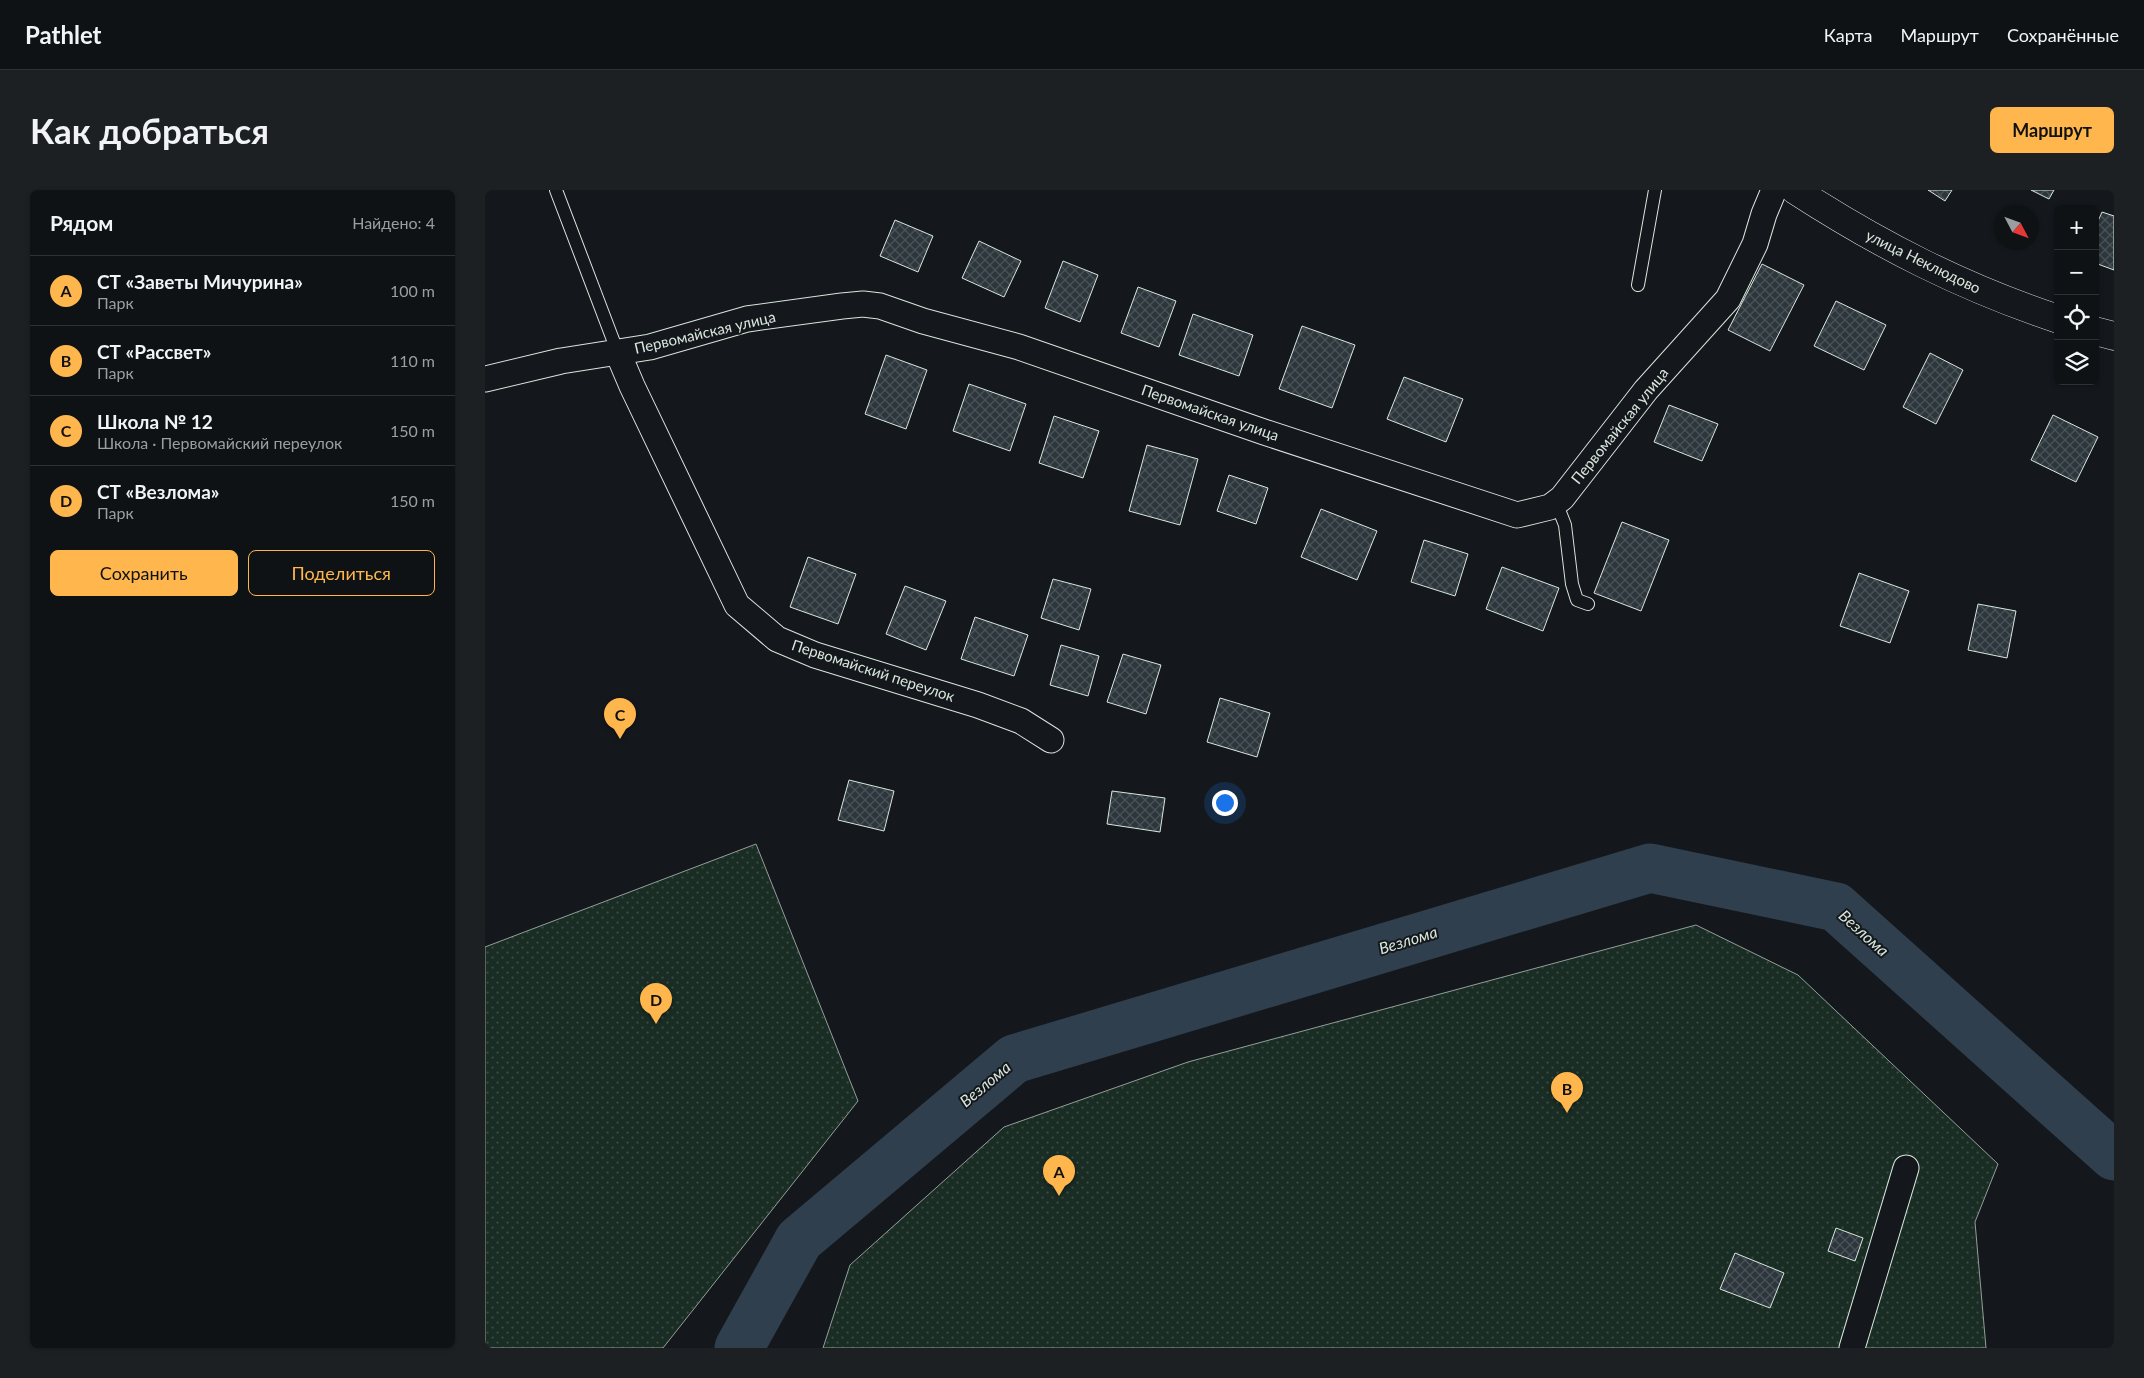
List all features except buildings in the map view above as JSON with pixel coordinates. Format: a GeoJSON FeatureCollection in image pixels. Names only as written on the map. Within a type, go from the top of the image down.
{"type":"FeatureCollection","features":[{"type":"Feature","properties":{"kind":"main road","name":"улица Неклюдово"},"geometry":{"type":"LineString","coordinates":[[1795,190],[1850,226],[1924,265],[2004,301],[2054,318]]}},
{"type":"Feature","properties":{"kind":"main road"},"geometry":{"type":"LineString","coordinates":[[2099,332],[2114,336]]}},
{"type":"Feature","properties":{"kind":"street","name":"Первомайская улица"},"geometry":{"type":"LineString","coordinates":[[485,379],[561,361],[650,347],[747,320],[842,306],[863,304],[880,306],[923,321],[1019,347],[1263,432],[1517,514],[1550,507],[1563,498],[1646,390],[1728,299],[1755,244],[1774,190]]}},
{"type":"Feature","properties":{"kind":"street","name":"Первомайский переулок"},"geometry":{"type":"LineString","coordinates":[[618,353],[631,386],[737,605],[777,639],[815,655],[978,705],[1021,721],[1051,740]]}},
{"type":"Feature","properties":{"kind":"street"},"geometry":{"type":"LineString","coordinates":[[1852,1348],[1906,1168]]}},
{"type":"Feature","properties":{"kind":"lane"},"geometry":{"type":"LineString","coordinates":[[556,190],[618,353]]}},
{"type":"Feature","properties":{"kind":"lane"},"geometry":{"type":"LineString","coordinates":[[1638,286],[1655,190]]}},
{"type":"Feature","properties":{"kind":"lane"},"geometry":{"type":"LineString","coordinates":[[1556,502],[1565,525],[1572,584],[1577,600],[1588,604]]}},
{"type":"Feature","properties":{"kind":"green space"},"geometry":{"type":"Polygon","coordinates":[[[756,844],[858,1101],[663,1348],[485,1348],[485,947],[756,844]]]}},
{"type":"Feature","properties":{"kind":"green space"},"geometry":{"type":"Polygon","coordinates":[[[1696,925],[1798,975],[1998,1164],[1975,1222],[1986,1348],[823,1348],[850,1265],[1004,1127],[1188,1062],[1696,925]]]}},
{"type":"Feature","properties":{"kind":"waterway","name":"Везлома"},"geometry":{"type":"LineString","coordinates":[[739,1348],[799,1240],[1014,1059],[1650,868],[1836,907],[2114,1156]]}},
{"type":"Feature","properties":{"kind":"place","name":"Школа № 12"},"geometry":{"type":"Point","coordinates":[620,739]}},
{"type":"Feature","properties":{"kind":"place","name":"СТ «Везлома»"},"geometry":{"type":"Point","coordinates":[656,1024]}},
{"type":"Feature","properties":{"kind":"place","name":"СТ «Рассвет»"},"geometry":{"type":"Point","coordinates":[1567,1113]}},
{"type":"Feature","properties":{"kind":"place","name":"СТ «Заветы Мичурина»"},"geometry":{"type":"Point","coordinates":[1059,1196]}}]}
